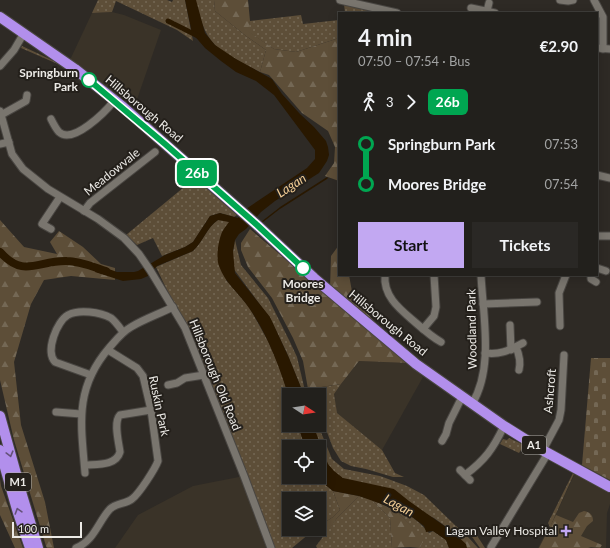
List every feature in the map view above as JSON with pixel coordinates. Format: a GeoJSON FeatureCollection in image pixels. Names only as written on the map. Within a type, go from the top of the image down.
{"type":"FeatureCollection","features":[{"type":"Feature","properties":{"kind":"highway","name":"Hillsborough Road"},"geometry":{"type":"LineString","coordinates":[[0,17],[75,69],[114,100],[262,230],[314,278],[416,364],[504,426],[546,452],[610,487]]}},
{"type":"Feature","properties":{"kind":"highway","name":"M1"},"geometry":{"type":"LineString","coordinates":[[0,416],[38,548]]}},
{"type":"Feature","properties":{"kind":"highway","name":"M1"},"geometry":{"type":"LineString","coordinates":[[0,450],[18,513],[30,548]]}},
{"type":"Feature","properties":{"kind":"street"},"geometry":{"type":"LineString","coordinates":[[340,0],[393,12]]}},
{"type":"Feature","properties":{"kind":"street"},"geometry":{"type":"LineString","coordinates":[[560,0],[573,0]]}},
{"type":"Feature","properties":{"kind":"street"},"geometry":{"type":"LineString","coordinates":[[594,0],[603,17],[603,49]]}},
{"type":"Feature","properties":{"kind":"street"},"geometry":{"type":"LineString","coordinates":[[487,11],[489,3]]}},
{"type":"Feature","properties":{"kind":"street"},"geometry":{"type":"LineString","coordinates":[[471,8],[491,12]]}},
{"type":"Feature","properties":{"kind":"street"},"geometry":{"type":"LineString","coordinates":[[0,66],[14,50],[24,33]]}},
{"type":"Feature","properties":{"kind":"street"},"geometry":{"type":"LineString","coordinates":[[1,113],[28,99]]}},
{"type":"Feature","properties":{"kind":"street"},"geometry":{"type":"LineString","coordinates":[[51,119],[59,132],[67,136],[75,133],[100,116],[114,100]]}},
{"type":"Feature","properties":{"kind":"street","name":"Hillsborough Old Road"},"geometry":{"type":"LineString","coordinates":[[1,113],[12,154],[23,169],[38,182],[60,197],[84,210],[124,238],[144,261],[155,278],[185,328],[271,548]]}},
{"type":"Feature","properties":{"kind":"street"},"geometry":{"type":"LineString","coordinates":[[0,144],[9,142]]}},
{"type":"Feature","properties":{"kind":"street","name":"Meadowvale"},"geometry":{"type":"LineString","coordinates":[[84,210],[90,203],[154,152]]}},
{"type":"Feature","properties":{"kind":"street"},"geometry":{"type":"LineString","coordinates":[[598,175],[610,178]]}},
{"type":"Feature","properties":{"kind":"street"},"geometry":{"type":"LineString","coordinates":[[51,229],[42,224],[60,197]]}},
{"type":"Feature","properties":{"kind":"street"},"geometry":{"type":"LineString","coordinates":[[598,236],[610,236]]}},
{"type":"Feature","properties":{"kind":"street"},"geometry":{"type":"LineString","coordinates":[[598,268],[606,271]]}},
{"type":"Feature","properties":{"kind":"street"},"geometry":{"type":"LineString","coordinates":[[385,276],[384,281],[386,289],[396,306],[441,342]]}},
{"type":"Feature","properties":{"kind":"street"},"geometry":{"type":"LineString","coordinates":[[423,329],[434,316],[436,307],[434,276]]}},
{"type":"Feature","properties":{"kind":"street","name":"Woodland Park"},"geometry":{"type":"LineString","coordinates":[[472,404],[478,393],[484,374],[486,353],[481,276]]}},
{"type":"Feature","properties":{"kind":"street"},"geometry":{"type":"LineString","coordinates":[[560,326],[559,293],[566,276]]}},
{"type":"Feature","properties":{"kind":"street"},"geometry":{"type":"LineString","coordinates":[[591,276],[591,278],[596,282]]}},
{"type":"Feature","properties":{"kind":"street"},"geometry":{"type":"LineString","coordinates":[[483,304],[537,302]]}},
{"type":"Feature","properties":{"kind":"street"},"geometry":{"type":"LineString","coordinates":[[85,473],[81,432],[81,414],[84,396],[91,375],[98,362],[123,332],[132,326],[173,307]]}},
{"type":"Feature","properties":{"kind":"street"},"geometry":{"type":"LineString","coordinates":[[91,375],[55,362],[53,359],[51,347],[52,340],[62,320],[75,312],[90,312],[111,318],[123,332]]}},
{"type":"Feature","properties":{"kind":"street"},"geometry":{"type":"LineString","coordinates":[[510,325],[513,348],[519,353],[518,367]]}},
{"type":"Feature","properties":{"kind":"street"},"geometry":{"type":"LineString","coordinates":[[486,353],[502,353],[523,343]]}},
{"type":"Feature","properties":{"kind":"street","name":"Ruskin Park"},"geometry":{"type":"LineString","coordinates":[[76,548],[90,538],[113,506],[126,503],[133,498],[156,468],[158,461],[151,410],[144,376],[137,368],[108,350]]}},
{"type":"Feature","properties":{"kind":"street","name":"Ashcroft"},"geometry":{"type":"LineString","coordinates":[[491,547],[546,452],[559,420],[561,410],[564,355]]}},
{"type":"Feature","properties":{"kind":"street"},"geometry":{"type":"LineString","coordinates":[[168,385],[177,383],[184,378],[204,375]]}},
{"type":"Feature","properties":{"kind":"street"},"geometry":{"type":"LineString","coordinates":[[442,441],[446,434],[448,423],[462,397]]}},
{"type":"Feature","properties":{"kind":"street"},"geometry":{"type":"LineString","coordinates":[[85,465],[113,461],[117,459],[120,452],[116,423],[117,417],[120,415],[151,410]]}},
{"type":"Feature","properties":{"kind":"street"},"geometry":{"type":"LineString","coordinates":[[56,412],[81,414]]}},
{"type":"Feature","properties":{"kind":"street"},"geometry":{"type":"LineString","coordinates":[[465,475],[479,465],[489,453],[504,426]]}},
{"type":"Feature","properties":{"kind":"shaded area"},"geometry":{"type":"Polygon","coordinates":[[[112,12],[124,15],[161,30],[134,108],[70,60],[92,13],[112,12]]]}},
{"type":"Feature","properties":{"kind":"shaded area"},"geometry":{"type":"Polygon","coordinates":[[[359,361],[407,363],[423,377],[382,450],[336,413],[334,393],[359,361]]]}},
{"type":"Feature","properties":{"kind":"shaded area"},"geometry":{"type":"Polygon","coordinates":[[[575,473],[610,491],[610,504],[607,513],[606,548],[538,548],[559,508],[575,473]]]}},
{"type":"Feature","properties":{"kind":"shaded area"},"geometry":{"type":"Polygon","coordinates":[[[244,476],[271,548],[115,548],[138,515],[193,486],[244,476]]]}},
{"type":"Feature","properties":{"kind":"green space"},"geometry":{"type":"Polygon","coordinates":[[[98,0],[167,0],[172,2],[173,0],[185,0],[193,41],[177,30],[116,1],[112,12],[92,13],[98,0]]]}},
{"type":"Feature","properties":{"kind":"green space"},"geometry":{"type":"Polygon","coordinates":[[[195,0],[214,0],[215,11],[266,50],[260,72],[231,57],[211,41],[200,18],[195,0]]]}},
{"type":"Feature","properties":{"kind":"green space"},"geometry":{"type":"Polygon","coordinates":[[[214,0],[248,0],[250,21],[248,31],[274,49],[296,52],[338,38],[338,181],[325,176],[334,163],[335,147],[328,131],[302,113],[269,75],[260,72],[266,50],[215,11],[214,0]]]}},
{"type":"Feature","properties":{"kind":"green space"},"geometry":{"type":"Polygon","coordinates":[[[344,4],[371,11],[370,12],[345,12],[344,4]]]}},
{"type":"Feature","properties":{"kind":"green space"},"geometry":{"type":"Polygon","coordinates":[[[301,15],[303,24],[338,20],[338,38],[296,52],[274,49],[247,31],[250,21],[301,15]]]}},
{"type":"Feature","properties":{"kind":"green space"},"geometry":{"type":"Polygon","coordinates":[[[22,46],[54,61],[60,65],[21,48],[22,46]]]}},
{"type":"Feature","properties":{"kind":"green space"},"geometry":{"type":"Polygon","coordinates":[[[195,178],[237,215],[234,217],[220,213],[210,216],[193,242],[185,247],[162,256],[153,238],[137,245],[126,235],[195,178]]]}},
{"type":"Feature","properties":{"kind":"green space"},"geometry":{"type":"Polygon","coordinates":[[[0,220],[24,247],[57,254],[50,242],[59,231],[83,247],[101,264],[115,268],[115,280],[71,276],[44,280],[31,304],[14,362],[21,425],[45,502],[54,548],[47,548],[46,546],[14,440],[0,380],[0,220]]]}},
{"type":"Feature","properties":{"kind":"green space"},"geometry":{"type":"Polygon","coordinates":[[[218,220],[229,222],[226,280],[249,307],[268,341],[279,366],[286,388],[282,388],[282,432],[300,432],[303,440],[282,440],[282,484],[324,484],[333,491],[340,510],[326,522],[326,492],[282,492],[282,536],[307,536],[292,548],[273,548],[184,322],[156,267],[193,251],[214,223],[218,220]]]}},
{"type":"Feature","properties":{"kind":"green space"},"geometry":{"type":"Polygon","coordinates":[[[250,229],[407,363],[359,361],[341,384],[308,388],[303,361],[293,338],[272,298],[248,267],[241,250],[241,243],[250,229]]]}},
{"type":"Feature","properties":{"kind":"green space"},"geometry":{"type":"Polygon","coordinates":[[[235,240],[241,265],[268,298],[290,342],[297,357],[304,388],[301,388],[287,353],[270,318],[233,268],[235,240]]]}},
{"type":"Feature","properties":{"kind":"green space"},"geometry":{"type":"Polygon","coordinates":[[[338,246],[338,276],[349,276],[353,297],[379,327],[330,289],[331,256],[338,246]]]}},
{"type":"Feature","properties":{"kind":"green space"},"geometry":{"type":"Polygon","coordinates":[[[591,358],[610,358],[610,480],[582,465],[591,358]]]}},
{"type":"Feature","properties":{"kind":"green space"},"geometry":{"type":"Polygon","coordinates":[[[341,384],[334,394],[337,413],[382,450],[395,473],[404,477],[393,477],[351,466],[341,461],[333,448],[326,430],[326,388],[316,388],[341,384]]]}},
{"type":"Feature","properties":{"kind":"green space"},"geometry":{"type":"Polygon","coordinates":[[[314,432],[321,432],[324,440],[317,440],[314,432]]]}},
{"type":"Feature","properties":{"kind":"green space"},"geometry":{"type":"Polygon","coordinates":[[[509,438],[524,445],[519,453],[500,444],[503,439],[507,440],[509,438]]]}},
{"type":"Feature","properties":{"kind":"green space"},"geometry":{"type":"Polygon","coordinates":[[[326,444],[332,459],[344,469],[380,476],[407,486],[424,495],[459,529],[452,531],[434,518],[342,478],[330,469],[326,461],[326,444]]]}},
{"type":"Feature","properties":{"kind":"green space"},"geometry":{"type":"Polygon","coordinates":[[[573,473],[574,474],[550,527],[548,523],[573,473]]]}},
{"type":"Feature","properties":{"kind":"green space"},"geometry":{"type":"Polygon","coordinates":[[[0,479],[1,486],[23,548],[15,548],[0,515],[0,479]]]}},
{"type":"Feature","properties":{"kind":"green space"},"geometry":{"type":"Polygon","coordinates":[[[333,491],[359,496],[337,518],[326,534],[326,522],[340,510],[333,491]]]}},
{"type":"Feature","properties":{"kind":"green space"},"geometry":{"type":"Polygon","coordinates":[[[359,496],[372,500],[390,518],[392,548],[317,548],[316,546],[324,536],[326,536],[326,533],[337,518],[359,496]]]}},
{"type":"Feature","properties":{"kind":"green space"},"geometry":{"type":"Polygon","coordinates":[[[372,500],[395,510],[424,538],[420,548],[392,548],[390,518],[372,500]]]}},
{"type":"Feature","properties":{"kind":"green space"},"geometry":{"type":"Polygon","coordinates":[[[395,510],[414,519],[429,533],[433,531],[446,540],[449,548],[420,548],[423,538],[395,510]]]}},
{"type":"Feature","properties":{"kind":"green space","name":"Lagan Valley Hospital"},"geometry":{"type":"Polygon","coordinates":[[[584,511],[591,514],[593,521],[587,526],[581,536],[602,545],[600,548],[539,548],[556,515],[573,522],[579,513],[584,511]]]}},
{"type":"Feature","properties":{"kind":"green space"},"geometry":{"type":"Polygon","coordinates":[[[456,526],[478,548],[463,548],[462,542],[452,531],[456,526]]]}},
{"type":"Feature","properties":{"kind":"green space"},"geometry":{"type":"Polygon","coordinates":[[[470,534],[476,534],[485,548],[480,548],[470,534]]]}},
{"type":"Feature","properties":{"kind":"water"},"geometry":{"type":"Polygon","coordinates":[[[185,0],[196,0],[205,33],[215,45],[236,59],[272,79],[282,94],[326,141],[328,147],[329,155],[327,161],[319,173],[275,201],[261,212],[246,229],[239,234],[235,240],[233,251],[235,273],[270,317],[301,388],[286,388],[277,362],[256,318],[228,283],[219,266],[218,246],[224,228],[229,222],[218,220],[214,223],[193,251],[157,266],[148,276],[141,279],[123,281],[95,272],[98,265],[117,272],[138,271],[165,255],[185,247],[193,242],[210,216],[220,213],[238,218],[246,209],[307,168],[315,159],[315,150],[274,95],[256,81],[236,72],[221,61],[205,48],[192,33],[185,0]]]}},
{"type":"Feature","properties":{"kind":"water","name":"Lagan"},"geometry":{"type":"Polygon","coordinates":[[[300,432],[316,432],[319,440],[303,440],[300,432]]]}},
{"type":"Feature","properties":{"kind":"water","name":"Lagan"},"geometry":{"type":"Polygon","coordinates":[[[326,459],[334,471],[343,478],[394,489],[453,532],[466,544],[467,548],[449,548],[446,540],[433,531],[426,532],[424,526],[407,513],[359,496],[333,491],[324,484],[326,484],[326,459]]]}},
{"type":"Feature","properties":{"kind":"waterway"},"geometry":{"type":"LineString","coordinates":[[168,21],[198,36]]}},
{"type":"Feature","properties":{"kind":"waterway"},"geometry":{"type":"LineString","coordinates":[[262,222],[280,208],[327,178]]}},
{"type":"Feature","properties":{"kind":"waterway"},"geometry":{"type":"LineString","coordinates":[[0,252],[17,265],[32,266],[57,261],[72,261],[106,271]]}},
{"type":"Feature","properties":{"kind":"bus line","name":"26b"},"geometry":{"type":"LineString","coordinates":[[89,80],[123,107],[257,225],[303,268]]}},
{"type":"Feature","properties":{"kind":"place","name":"Springburn Park"},"geometry":{"type":"Point","coordinates":[89,80]}},
{"type":"Feature","properties":{"kind":"place","name":"Moores Bridge"},"geometry":{"type":"Point","coordinates":[303,268]}},
{"type":"Feature","properties":{"kind":"place","name":"Lagan Valley Hospital"},"geometry":{"type":"Point","coordinates":[566,531]}}]}
